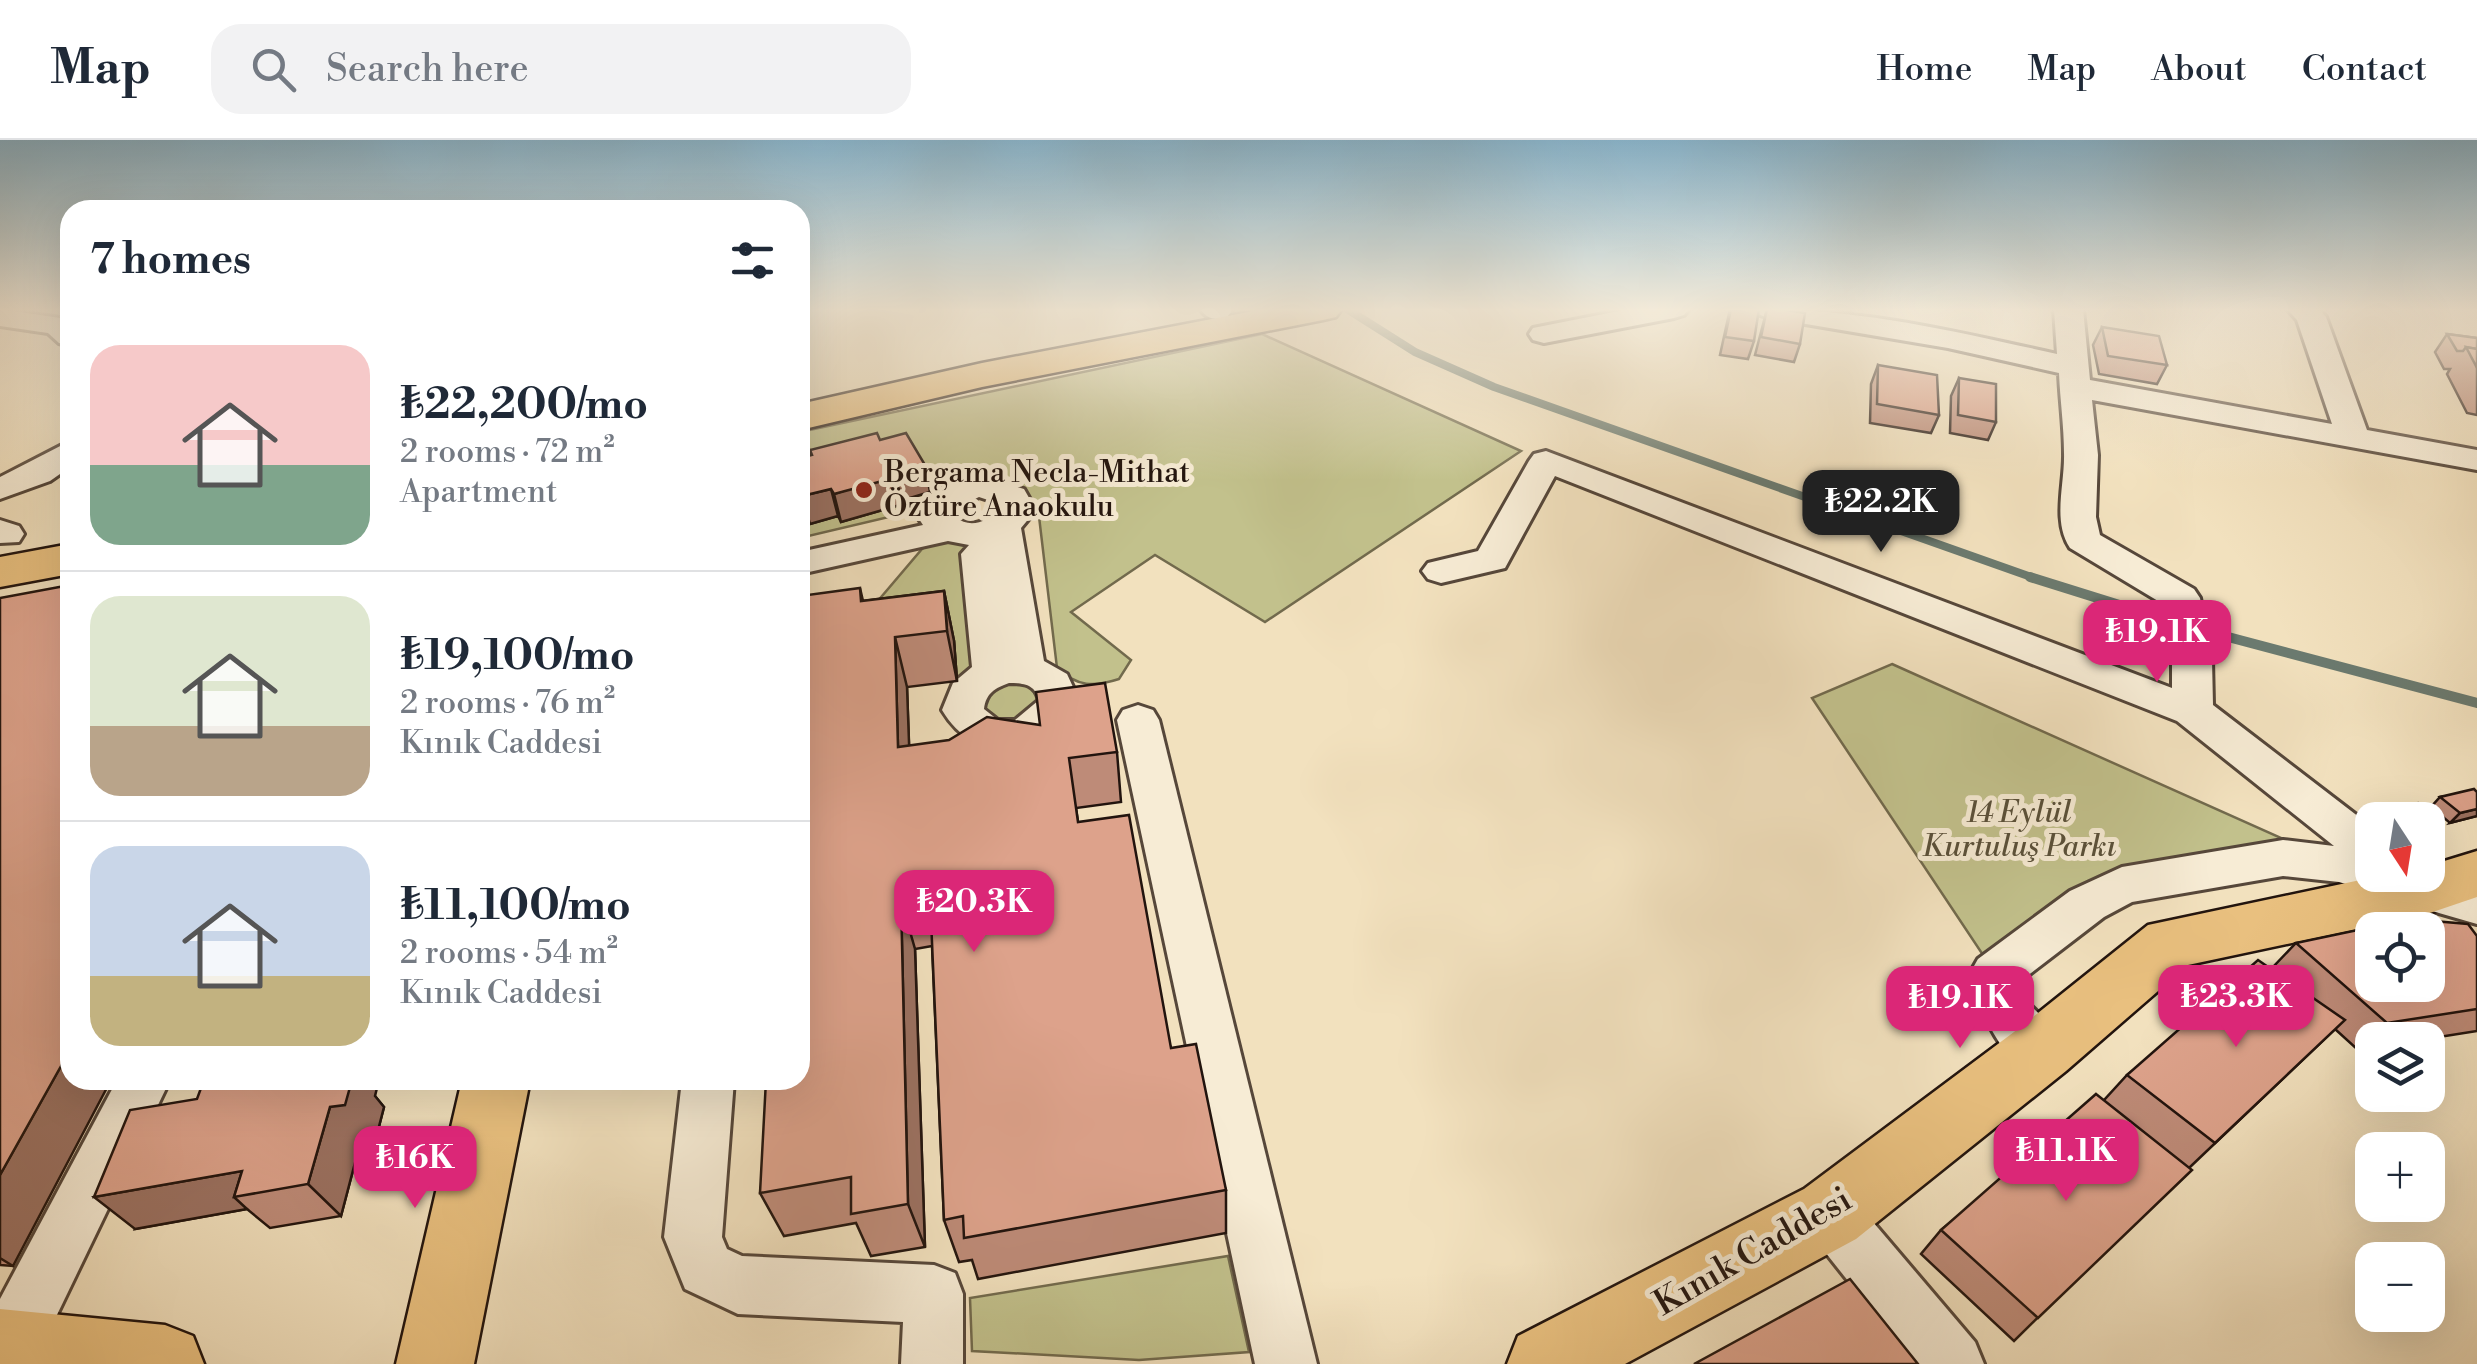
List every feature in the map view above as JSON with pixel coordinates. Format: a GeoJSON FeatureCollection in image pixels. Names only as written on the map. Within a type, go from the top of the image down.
{"type":"FeatureCollection","features":[{"type":"Feature","properties":{"kind":"main road"},"geometry":{"type":"LineString","coordinates":[[810,384],[910,366]]}},
{"type":"Feature","properties":{"kind":"main road"},"geometry":{"type":"LineString","coordinates":[[810,415],[1027,366]]}},
{"type":"Feature","properties":{"kind":"main road"},"geometry":{"type":"LineString","coordinates":[[2,543],[60,526]]}},
{"type":"Feature","properties":{"kind":"main road"},"geometry":{"type":"LineString","coordinates":[[2,543],[60,558]]}},
{"type":"Feature","properties":{"kind":"main road","name":"Kınık Caddesi"},"geometry":{"type":"LineString","coordinates":[[1546,1364],[1830,1214],[2042,1050],[2170,943],[2367,892]]}},
{"type":"Feature","properties":{"kind":"main road"},"geometry":{"type":"LineString","coordinates":[[435,1364],[494,1090]]}},
{"type":"Feature","properties":{"kind":"main road"},"geometry":{"type":"LineString","coordinates":[[2,1348],[152,1363]]}},
{"type":"Feature","properties":{"kind":"street"},"geometry":{"type":"LineString","coordinates":[[2037,366],[2477,460]]}},
{"type":"Feature","properties":{"kind":"street"},"geometry":{"type":"LineString","coordinates":[[2074,366],[2081,455],[2078,517],[2084,540],[2181,598],[2192,660],[2192,711]]}},
{"type":"Feature","properties":{"kind":"street"},"geometry":{"type":"LineString","coordinates":[[2328,366],[2352,435]]}},
{"type":"Feature","properties":{"kind":"street"},"geometry":{"type":"LineString","coordinates":[[0,489],[38,474],[60,458]]}},
{"type":"Feature","properties":{"kind":"street"},"geometry":{"type":"LineString","coordinates":[[1441,570],[1492,560],[1546,462],[2192,711],[2355,830]]}},
{"type":"Feature","properties":{"kind":"street"},"geometry":{"type":"LineString","coordinates":[[810,537],[967,524]]}},
{"type":"Feature","properties":{"kind":"street"},"geometry":{"type":"LineString","coordinates":[[810,561],[967,524]]}},
{"type":"Feature","properties":{"kind":"street"},"geometry":{"type":"LineString","coordinates":[[967,524],[1075,701],[1286,1364]]}},
{"type":"Feature","properties":{"kind":"street"},"geometry":{"type":"LineString","coordinates":[[810,595],[885,545]]}},
{"type":"Feature","properties":{"kind":"street"},"geometry":{"type":"LineString","coordinates":[[969,689],[1075,701],[1034,729],[1020,734],[989,734],[967,720],[964,700],[969,689]]}},
{"type":"Feature","properties":{"kind":"street"},"geometry":{"type":"LineString","coordinates":[[2042,1050],[2008,1017],[1995,974],[2087,904],[2122,885],[2284,858],[2355,867]]}},
{"type":"Feature","properties":{"kind":"street"},"geometry":{"type":"LineString","coordinates":[[2,1348],[33,1300],[139,1090]]}},
{"type":"Feature","properties":{"kind":"street"},"geometry":{"type":"LineString","coordinates":[[707,1090],[693,1237],[706,1270],[738,1285],[934,1294],[932,1364]]}},
{"type":"Feature","properties":{"kind":"street"},"geometry":{"type":"LineString","coordinates":[[1830,1214],[1953,1364]]}},
{"type":"Feature","properties":{"kind":"green space"},"geometry":{"type":"Polygon","coordinates":[[[1111,366],[1333,366],[1521,451],[1265,622],[1155,555],[1071,612],[1131,660],[1119,679],[1086,684],[1057,668],[1038,508],[1018,510],[1003,490],[810,536],[810,430],[1111,366]]]}},
{"type":"Feature","properties":{"kind":"green space"},"geometry":{"type":"Polygon","coordinates":[[[936,540],[970,542],[985,666],[957,681],[954,641],[843,642],[922,549],[936,540]]]}},
{"type":"Feature","properties":{"kind":"green space","name":"14 Eylül Kurtuluş Parkı"},"geometry":{"type":"Polygon","coordinates":[[[1892,664],[2339,864],[2122,885],[1995,973],[1812,698],[1892,664]]]}},
{"type":"Feature","properties":{"kind":"green space"},"geometry":{"type":"Polygon","coordinates":[[[1004,681],[1033,684],[1043,704],[1012,725],[983,717],[981,696],[1004,681]]]}},
{"type":"Feature","properties":{"kind":"green space"},"geometry":{"type":"Polygon","coordinates":[[[1228,1256],[1249,1352],[1139,1360],[972,1351],[970,1298],[1228,1256]]]}},
{"type":"Feature","properties":{"kind":"building"},"geometry":{"type":"Polygon","coordinates":[[[1878,366],[1937,375],[1939,415],[1877,404],[1878,366]]]}},
{"type":"Feature","properties":{"kind":"building"},"geometry":{"type":"Polygon","coordinates":[[[1959,378],[1996,384],[1996,422],[1958,415],[1959,378]]]}},
{"type":"Feature","properties":{"kind":"building"},"geometry":{"type":"Polygon","coordinates":[[[877,433],[880,440],[906,433],[925,465],[899,472],[901,476],[834,494],[831,489],[810,494],[810,450],[877,433]]]}},
{"type":"Feature","properties":{"kind":"building"},"geometry":{"type":"Polygon","coordinates":[[[60,587],[60,1068],[0,1175],[0,598],[60,587]]]}},
{"type":"Feature","properties":{"kind":"building"},"geometry":{"type":"Polygon","coordinates":[[[860,588],[861,601],[944,591],[947,631],[895,637],[898,747],[949,740],[987,717],[1040,725],[1036,692],[1105,683],[1117,752],[1069,758],[1078,822],[1129,815],[1171,1048],[1196,1044],[1226,1190],[964,1238],[963,1216],[944,1220],[930,896],[901,900],[908,1204],[851,1214],[851,1177],[760,1193],[765,1090],[810,1090],[810,595],[860,588]]]}},
{"type":"Feature","properties":{"kind":"building"},"geometry":{"type":"Polygon","coordinates":[[[2474,789],[2477,809],[2460,813],[2440,797],[2474,789]]]}},
{"type":"Feature","properties":{"kind":"building"},"geometry":{"type":"Polygon","coordinates":[[[2445,922],[2468,924],[2477,936],[2477,1009],[2386,1022],[2363,1002],[2445,1002],[2445,922]]]}},
{"type":"Feature","properties":{"kind":"building"},"geometry":{"type":"Polygon","coordinates":[[[2355,931],[2355,995],[2296,943],[2355,931]]]}},
{"type":"Feature","properties":{"kind":"building"},"geometry":{"type":"Polygon","coordinates":[[[2258,960],[2345,1020],[2215,1143],[2127,1075],[2258,960]]]}},
{"type":"Feature","properties":{"kind":"building"},"geometry":{"type":"Polygon","coordinates":[[[200,1090],[349,1090],[345,1105],[330,1107],[308,1184],[234,1197],[242,1171],[94,1197],[130,1110],[197,1099],[200,1090]]]}},
{"type":"Feature","properties":{"kind":"building"},"geometry":{"type":"Polygon","coordinates":[[[2096,1094],[2192,1170],[2038,1318],[1941,1230],[2096,1094]]]}},
{"type":"Feature","properties":{"kind":"building"},"geometry":{"type":"Polygon","coordinates":[[[1850,1279],[1918,1364],[1694,1364],[1850,1279]]]}},
{"type":"Feature","properties":{"kind":"waterway"},"geometry":{"type":"LineString","coordinates":[[1447,366],[1494,387],[2037,579]]}},
{"type":"Feature","properties":{"kind":"waterway"},"geometry":{"type":"LineString","coordinates":[[2030,577],[2177,623]]}},
{"type":"Feature","properties":{"kind":"waterway"},"geometry":{"type":"LineString","coordinates":[[2198,629],[2477,703]]}},
{"type":"Feature","properties":{"kind":"place","name":"Bergama Necla-Mithat Öztüre Anaokulu"},"geometry":{"type":"Point","coordinates":[864,490]}}]}
